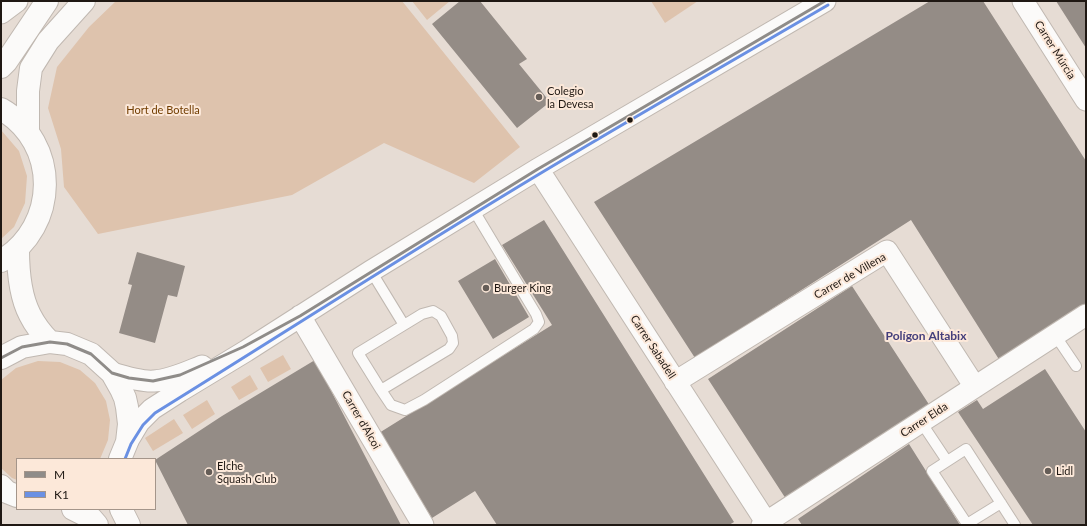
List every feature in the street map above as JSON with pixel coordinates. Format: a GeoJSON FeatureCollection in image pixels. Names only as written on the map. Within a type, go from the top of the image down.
{"type":"FeatureCollection","features":[{"type":"Feature","properties":{"kind":"main road"},"geometry":{"type":"LineString","coordinates":[[1,67],[6,62],[46,1]]}},
{"type":"Feature","properties":{"kind":"main road"},"geometry":{"type":"LineString","coordinates":[[28,131],[28,92],[31,68],[48,41],[84,1]]}},
{"type":"Feature","properties":{"kind":"main road"},"geometry":{"type":"LineString","coordinates":[[1,109],[11,115],[28,131],[40,154],[45,179],[43,204],[34,228],[10,255],[18,265],[21,286],[29,314],[39,330],[50,342]]}},
{"type":"Feature","properties":{"kind":"main road"},"geometry":{"type":"LineString","coordinates":[[1,358],[22,347],[50,342],[67,344],[91,354],[112,373],[121,389],[127,407],[129,424],[123,450]]}},
{"type":"Feature","properties":{"kind":"main road"},"geometry":{"type":"LineString","coordinates":[[75,510],[91,518],[97,525]]}},
{"type":"Feature","properties":{"kind":"main road"},"geometry":{"type":"LineString","coordinates":[[122,510],[129,525]]}},
{"type":"Feature","properties":{"kind":"street"},"geometry":{"type":"LineString","coordinates":[[1,13],[17,1]]}},
{"type":"Feature","properties":{"kind":"street"},"geometry":{"type":"LineString","coordinates":[[123,450],[139,422],[152,409],[371,271],[538,169],[825,1]]}},
{"type":"Feature","properties":{"kind":"street","name":"Carrer Múrcia"},"geometry":{"type":"LineString","coordinates":[[1023,1],[1086,100]]}},
{"type":"Feature","properties":{"kind":"street","name":"Carrer Sabadell"},"geometry":{"type":"LineString","coordinates":[[538,169],[765,524]]}},
{"type":"Feature","properties":{"kind":"street","name":"Carrer de Villena"},"geometry":{"type":"LineString","coordinates":[[675,382],[887,251],[975,387]]}},
{"type":"Feature","properties":{"kind":"street","name":"Carrer Elda"},"geometry":{"type":"LineString","coordinates":[[765,524],[1086,315]]}},
{"type":"Feature","properties":{"kind":"street"},"geometry":{"type":"LineString","coordinates":[[112,373],[129,378],[154,382],[180,376],[243,347],[300,316]]}},
{"type":"Feature","properties":{"kind":"street","name":"Carrer d'Alcoi"},"geometry":{"type":"LineString","coordinates":[[300,316],[423,525]]}},
{"type":"Feature","properties":{"kind":"lane"},"geometry":{"type":"LineString","coordinates":[[381,390],[449,350],[453,343],[452,336],[441,316],[434,311],[422,314],[358,353],[381,390],[391,405],[405,410],[424,400],[534,329],[539,322],[536,314],[473,209]]}},
{"type":"Feature","properties":{"kind":"lane"},"geometry":{"type":"LineString","coordinates":[[371,271],[404,325]]}},
{"type":"Feature","properties":{"kind":"lane"},"geometry":{"type":"LineString","coordinates":[[1055,335],[1076,366]]}},
{"type":"Feature","properties":{"kind":"lane"},"geometry":{"type":"LineString","coordinates":[[921,422],[947,461]]}},
{"type":"Feature","properties":{"kind":"lane"},"geometry":{"type":"LineString","coordinates":[[1001,503],[967,524],[932,471],[966,449],[1001,503],[1015,525]]}},
{"type":"Feature","properties":{"kind":"green space","name":"Hort de Botella"},"geometry":{"type":"Polygon","coordinates":[[[116,1],[402,1],[520,147],[474,183],[384,143],[292,195],[98,234],[64,187],[61,149],[48,108],[57,67],[89,27],[116,1]]]}},
{"type":"Feature","properties":{"kind":"green space"},"geometry":{"type":"Polygon","coordinates":[[[412,1],[450,1],[427,20],[412,1]]]}},
{"type":"Feature","properties":{"kind":"green space"},"geometry":{"type":"Polygon","coordinates":[[[651,1],[698,1],[665,23],[651,1]]]}},
{"type":"Feature","properties":{"kind":"green space"},"geometry":{"type":"Polygon","coordinates":[[[1,130],[19,151],[27,176],[25,203],[14,227],[1,239],[1,130]]]}},
{"type":"Feature","properties":{"kind":"green space"},"geometry":{"type":"Polygon","coordinates":[[[283,355],[291,369],[268,382],[260,368],[283,355]]]}},
{"type":"Feature","properties":{"kind":"green space"},"geometry":{"type":"Polygon","coordinates":[[[38,361],[60,362],[80,370],[95,383],[106,401],[110,420],[108,440],[100,458],[16,458],[16,480],[1,468],[1,380],[16,368],[38,361]]]}},
{"type":"Feature","properties":{"kind":"green space"},"geometry":{"type":"Polygon","coordinates":[[[250,375],[258,389],[239,400],[231,387],[250,375]]]}},
{"type":"Feature","properties":{"kind":"green space"},"geometry":{"type":"Polygon","coordinates":[[[207,400],[215,414],[192,429],[183,415],[207,400]]]}},
{"type":"Feature","properties":{"kind":"green space"},"geometry":{"type":"Polygon","coordinates":[[[174,419],[183,433],[153,451],[145,438],[174,419]]]}},
{"type":"Feature","properties":{"kind":"building"},"geometry":{"type":"Polygon","coordinates":[[[460,1],[480,1],[527,59],[519,64],[550,102],[517,128],[432,24],[460,1]]]}},
{"type":"Feature","properties":{"kind":"building"},"geometry":{"type":"Polygon","coordinates":[[[930,1],[983,1],[1086,161],[1086,305],[1000,361],[911,220],[695,358],[594,202],[930,1]]]}},
{"type":"Feature","properties":{"kind":"building"},"geometry":{"type":"Polygon","coordinates":[[[1056,1],[1086,1],[1086,48],[1056,1]]]}},
{"type":"Feature","properties":{"kind":"building"},"geometry":{"type":"Polygon","coordinates":[[[544,220],[734,522],[729,525],[497,525],[475,491],[432,518],[379,433],[552,325],[502,245],[544,220]]]}},
{"type":"Feature","properties":{"kind":"building"},"geometry":{"type":"Polygon","coordinates":[[[137,252],[185,266],[177,297],[168,295],[155,343],[119,333],[132,285],[128,284],[137,252]]]}},
{"type":"Feature","properties":{"kind":"building"},"geometry":{"type":"Polygon","coordinates":[[[495,259],[529,317],[493,339],[458,281],[495,259]]]}},
{"type":"Feature","properties":{"kind":"building"},"geometry":{"type":"Polygon","coordinates":[[[852,286],[930,406],[786,499],[708,379],[852,286]]]}},
{"type":"Feature","properties":{"kind":"building"},"geometry":{"type":"Polygon","coordinates":[[[315,360],[401,525],[188,525],[156,459],[222,416],[315,360]]]}},
{"type":"Feature","properties":{"kind":"building"},"geometry":{"type":"Polygon","coordinates":[[[1045,369],[1086,432],[1086,525],[1033,525],[958,412],[977,400],[983,409],[1045,369]]]}},
{"type":"Feature","properties":{"kind":"building"},"geometry":{"type":"Polygon","coordinates":[[[909,444],[960,525],[802,525],[798,519],[909,444]]]}},
{"type":"Feature","properties":{"kind":"transit line","name":"M"},"geometry":{"type":"LineString","coordinates":[[1,358],[22,347],[50,342],[67,344],[91,354],[112,373],[129,378],[153,381],[180,375],[243,347],[300,316],[538,169],[825,1]]}},
{"type":"Feature","properties":{"kind":"transit line","name":"K1"},"geometry":{"type":"LineString","coordinates":[[125,458],[131,444],[143,425],[155,413],[492,202],[828,5]]}},
{"type":"Feature","properties":{"kind":"place","name":"Colegio la Devesa"},"geometry":{"type":"Point","coordinates":[539,97]}},
{"type":"Feature","properties":{"kind":"place","name":"Burger King"},"geometry":{"type":"Point","coordinates":[486,288]}},
{"type":"Feature","properties":{"kind":"place","name":"Lidl"},"geometry":{"type":"Point","coordinates":[1048,471]}},
{"type":"Feature","properties":{"kind":"place","name":"Elche Squash Club"},"geometry":{"type":"Point","coordinates":[209,472]}},
{"type":"Feature","properties":{"kind":"district","name":"Polígon Altabix"},"geometry":{"type":"Point","coordinates":[926,336]}}]}
